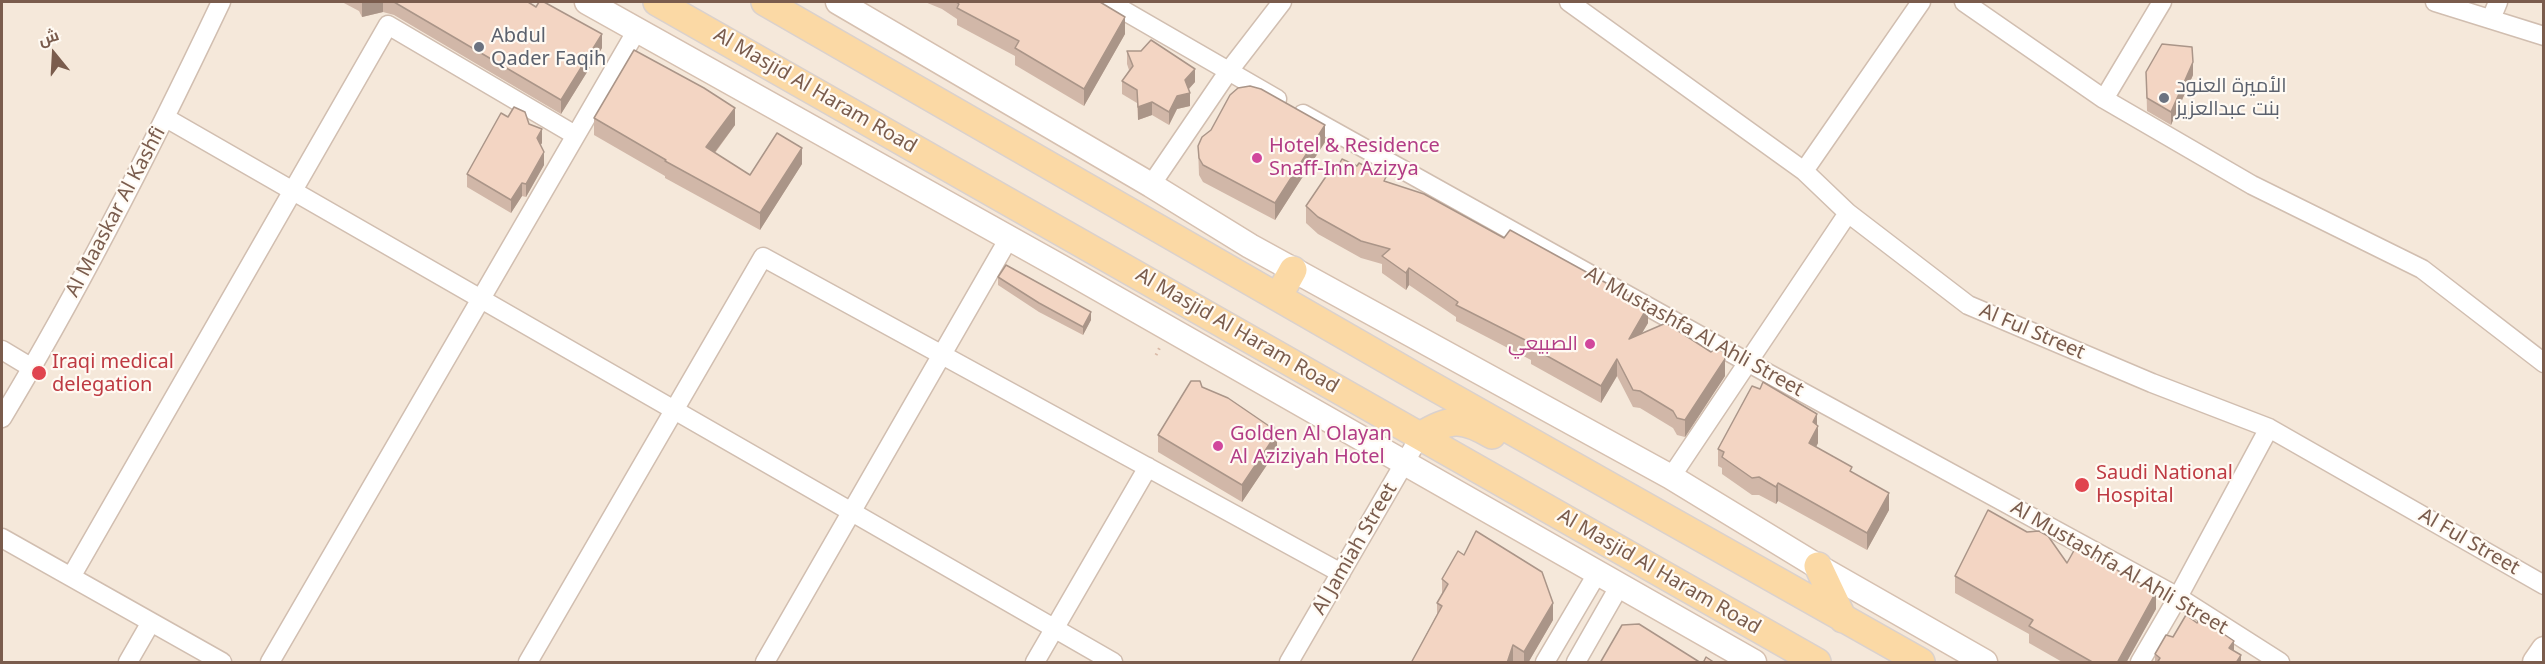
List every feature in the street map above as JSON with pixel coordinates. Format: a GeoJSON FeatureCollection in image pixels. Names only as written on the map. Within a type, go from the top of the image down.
{"type":"FeatureCollection","features":[{"type":"Feature","properties":{"kind":"main road","name":"Al Masjid Al Haram Road"},"geometry":{"type":"LineString","coordinates":[[657,2],[1817,663]]}},
{"type":"Feature","properties":{"kind":"main road"},"geometry":{"type":"LineString","coordinates":[[765,2],[1921,663]]}},
{"type":"Feature","properties":{"kind":"main road"},"geometry":{"type":"LineString","coordinates":[[1278,297],[1293,270]]}},
{"type":"Feature","properties":{"kind":"main road"},"geometry":{"type":"LineString","coordinates":[[1420,436],[1441,423],[1471,423],[1631,515],[1670,520]]}},
{"type":"Feature","properties":{"kind":"main road"},"geometry":{"type":"LineString","coordinates":[[1818,566],[1843,618]]}},
{"type":"Feature","properties":{"kind":"street","name":"Al Maaskar Al Kashfi"},"geometry":{"type":"LineString","coordinates":[[2,418],[32,368],[166,118],[222,2]]}},
{"type":"Feature","properties":{"kind":"street"},"geometry":{"type":"LineString","coordinates":[[587,2],[1059,266],[1754,663]]}},
{"type":"Feature","properties":{"kind":"street"},"geometry":{"type":"LineString","coordinates":[[838,2],[1151,184],[1293,270],[1671,477],[1985,663]]}},
{"type":"Feature","properties":{"kind":"street","name":"Al Mustashfa Al Ahli Street"},"geometry":{"type":"LineString","coordinates":[[1109,2],[1228,72],[1749,363],[2178,597],[2280,663]]}},
{"type":"Feature","properties":{"kind":"street"},"geometry":{"type":"LineString","coordinates":[[1151,184],[1228,72],[1282,2]]}},
{"type":"Feature","properties":{"kind":"street","name":"Al Ful Street"},"geometry":{"type":"LineString","coordinates":[[1569,2],[1804,171],[1848,213],[1968,304],[2152,383],[2269,428],[2544,585]]}},
{"type":"Feature","properties":{"kind":"street"},"geometry":{"type":"LineString","coordinates":[[1964,2],[2104,99],[2252,185],[2422,269],[2544,363]]}},
{"type":"Feature","properties":{"kind":"street"},"geometry":{"type":"LineString","coordinates":[[2104,99],[2162,2]]}},
{"type":"Feature","properties":{"kind":"street"},"geometry":{"type":"LineString","coordinates":[[2435,2],[2544,36]]}},
{"type":"Feature","properties":{"kind":"street"},"geometry":{"type":"LineString","coordinates":[[2491,19],[2498,2]]}},
{"type":"Feature","properties":{"kind":"street"},"geometry":{"type":"LineString","coordinates":[[1804,171],[1912,5]]}},
{"type":"Feature","properties":{"kind":"street"},"geometry":{"type":"LineString","coordinates":[[71,577],[388,25],[575,135]]}},
{"type":"Feature","properties":{"kind":"street"},"geometry":{"type":"LineString","coordinates":[[270,663],[637,30]]}},
{"type":"Feature","properties":{"kind":"street"},"geometry":{"type":"LineString","coordinates":[[166,118],[1113,663]]}},
{"type":"Feature","properties":{"kind":"street"},"geometry":{"type":"LineString","coordinates":[[1671,477],[1848,213]]}},
{"type":"Feature","properties":{"kind":"street"},"geometry":{"type":"LineString","coordinates":[[765,663],[1009,238]]}},
{"type":"Feature","properties":{"kind":"street"},"geometry":{"type":"LineString","coordinates":[[1059,266],[1075,239]]}},
{"type":"Feature","properties":{"kind":"street"},"geometry":{"type":"LineString","coordinates":[[528,663],[763,257],[1341,573]]}},
{"type":"Feature","properties":{"kind":"street"},"geometry":{"type":"LineString","coordinates":[[2,350],[32,368]]}},
{"type":"Feature","properties":{"kind":"street"},"geometry":{"type":"LineString","coordinates":[[2140,663],[2269,428]]}},
{"type":"Feature","properties":{"kind":"street","name":"Al Jamiah Street"},"geometry":{"type":"LineString","coordinates":[[1289,663],[1420,436]]}},
{"type":"Feature","properties":{"kind":"street"},"geometry":{"type":"LineString","coordinates":[[1035,663],[1148,467]]}},
{"type":"Feature","properties":{"kind":"street"},"geometry":{"type":"LineString","coordinates":[[2,538],[222,663]]}},
{"type":"Feature","properties":{"kind":"street"},"geometry":{"type":"LineString","coordinates":[[1545,663],[1598,572]]}},
{"type":"Feature","properties":{"kind":"street"},"geometry":{"type":"LineString","coordinates":[[1576,663],[1620,585]]}},
{"type":"Feature","properties":{"kind":"street"},"geometry":{"type":"LineString","coordinates":[[128,663],[151,622]]}},
{"type":"Feature","properties":{"kind":"street"},"geometry":{"type":"LineString","coordinates":[[2535,663],[2544,649]]}},
{"type":"Feature","properties":{"kind":"shaded area"},"geometry":{"type":"Polygon","coordinates":[[[2,2],[2543,2],[2543,662],[2,662],[2,2]]]}},
{"type":"Feature","properties":{"kind":"building"},"geometry":{"type":"Polygon","coordinates":[[[394,2],[528,2],[536,7],[539,2],[544,2],[602,34],[561,100],[394,2]]]}},
{"type":"Feature","properties":{"kind":"building"},"geometry":{"type":"Polygon","coordinates":[[[956,2],[1100,2],[1125,17],[1084,89],[1015,48],[1019,41],[957,8],[959,4],[956,2]]]}},
{"type":"Feature","properties":{"kind":"building"},"geometry":{"type":"Polygon","coordinates":[[[1151,40],[1195,69],[1185,80],[1190,93],[1177,96],[1169,112],[1152,102],[1138,107],[1137,90],[1122,81],[1133,66],[1127,51],[1141,51],[1151,40]]]}},
{"type":"Feature","properties":{"kind":"building","name":"الأميرة العنود بنت عبدالعزيز"},"geometry":{"type":"Polygon","coordinates":[[[2162,44],[2192,47],[2193,62],[2171,112],[2147,98],[2146,72],[2162,44]]]}},
{"type":"Feature","properties":{"kind":"building"},"geometry":{"type":"Polygon","coordinates":[[[634,50],[704,88],[735,108],[706,147],[750,175],[777,133],[802,148],[760,213],[665,161],[594,118],[634,50]]]}},
{"type":"Feature","properties":{"kind":"building","name":"Hotel & Residence Snaff-Inn Azizya"},"geometry":{"type":"Polygon","coordinates":[[[1250,86],[1261,89],[1325,125],[1275,203],[1203,165],[1199,158],[1198,146],[1202,137],[1211,130],[1230,95],[1238,88],[1250,86]]]}},
{"type":"Feature","properties":{"kind":"building"},"geometry":{"type":"Polygon","coordinates":[[[514,107],[525,112],[529,124],[542,129],[537,138],[544,152],[526,184],[522,183],[511,200],[467,174],[501,113],[508,117],[514,107]]]}},
{"type":"Feature","properties":{"kind":"building"},"geometry":{"type":"Polygon","coordinates":[[[1342,159],[1357,166],[1359,163],[1386,177],[1384,181],[1424,194],[1504,238],[1510,230],[1648,306],[1629,339],[1666,323],[1711,352],[1715,349],[1723,351],[1725,359],[1685,420],[1677,418],[1673,411],[1640,391],[1633,390],[1617,359],[1601,386],[1531,347],[1533,344],[1456,305],[1458,302],[1409,268],[1406,273],[1382,256],[1390,249],[1361,241],[1318,217],[1306,206],[1329,172],[1334,174],[1342,159]]]}},
{"type":"Feature","properties":{"kind":"building"},"geometry":{"type":"Polygon","coordinates":[[[1006,265],[1091,312],[1083,327],[998,277],[1006,265]]]}},
{"type":"Feature","properties":{"kind":"building","name":"Golden Al Olayan Al Aziziyah Hotel"},"geometry":{"type":"Polygon","coordinates":[[[1191,381],[1200,381],[1202,387],[1228,398],[1269,426],[1273,425],[1277,433],[1242,485],[1158,435],[1191,381]]]}},
{"type":"Feature","properties":{"kind":"building"},"geometry":{"type":"Polygon","coordinates":[[[1763,382],[1817,414],[1813,422],[1818,426],[1809,443],[1852,467],[1850,471],[1889,493],[1867,533],[1778,483],[1776,487],[1759,477],[1752,478],[1722,457],[1724,452],[1718,449],[1752,386],[1760,389],[1763,382]]]}},
{"type":"Feature","properties":{"kind":"building"},"geometry":{"type":"Polygon","coordinates":[[[1988,510],[2027,532],[2039,531],[2048,536],[2067,563],[2076,547],[2156,592],[2117,663],[2094,663],[2029,626],[2033,620],[1955,576],[1988,510]]]}},
{"type":"Feature","properties":{"kind":"building"},"geometry":{"type":"Polygon","coordinates":[[[1476,531],[1542,572],[1553,603],[1524,652],[1513,645],[1507,663],[1411,663],[1442,606],[1437,603],[1448,584],[1442,579],[1458,551],[1464,555],[1476,531]]]}},
{"type":"Feature","properties":{"kind":"building"},"geometry":{"type":"Polygon","coordinates":[[[2186,615],[2197,623],[2200,618],[2234,641],[2229,648],[2241,655],[2236,663],[2157,663],[2160,658],[2155,654],[2166,635],[2173,637],[2186,615]]]}},
{"type":"Feature","properties":{"kind":"building"},"geometry":{"type":"Polygon","coordinates":[[[1639,624],[1701,663],[1600,663],[1622,625],[1639,624]]]}},
{"type":"Feature","properties":{"kind":"building"},"geometry":{"type":"Polygon","coordinates":[[[1706,657],[1715,663],[1703,663],[1706,657]]]}},
{"type":"Feature","properties":{"kind":"place","name":"Abdul Qader Faqih"},"geometry":{"type":"Point","coordinates":[479,47]}},
{"type":"Feature","properties":{"kind":"place","name":"الأميرة العنود بنت عبدالعزيز"},"geometry":{"type":"Point","coordinates":[2164,98]}},
{"type":"Feature","properties":{"kind":"place","name":"Hotel & Residence Snaff-Inn Azizya"},"geometry":{"type":"Point","coordinates":[1257,158]}},
{"type":"Feature","properties":{"kind":"place","name":"الصبيعي"},"geometry":{"type":"Point","coordinates":[1590,344]}},
{"type":"Feature","properties":{"kind":"place","name":"Iraqi medical delegation"},"geometry":{"type":"Point","coordinates":[39,373]}},
{"type":"Feature","properties":{"kind":"place","name":"Golden Al Olayan Al Aziziyah Hotel"},"geometry":{"type":"Point","coordinates":[1218,446]}},
{"type":"Feature","properties":{"kind":"place","name":"Saudi National Hospital"},"geometry":{"type":"Point","coordinates":[2082,485]}}]}
